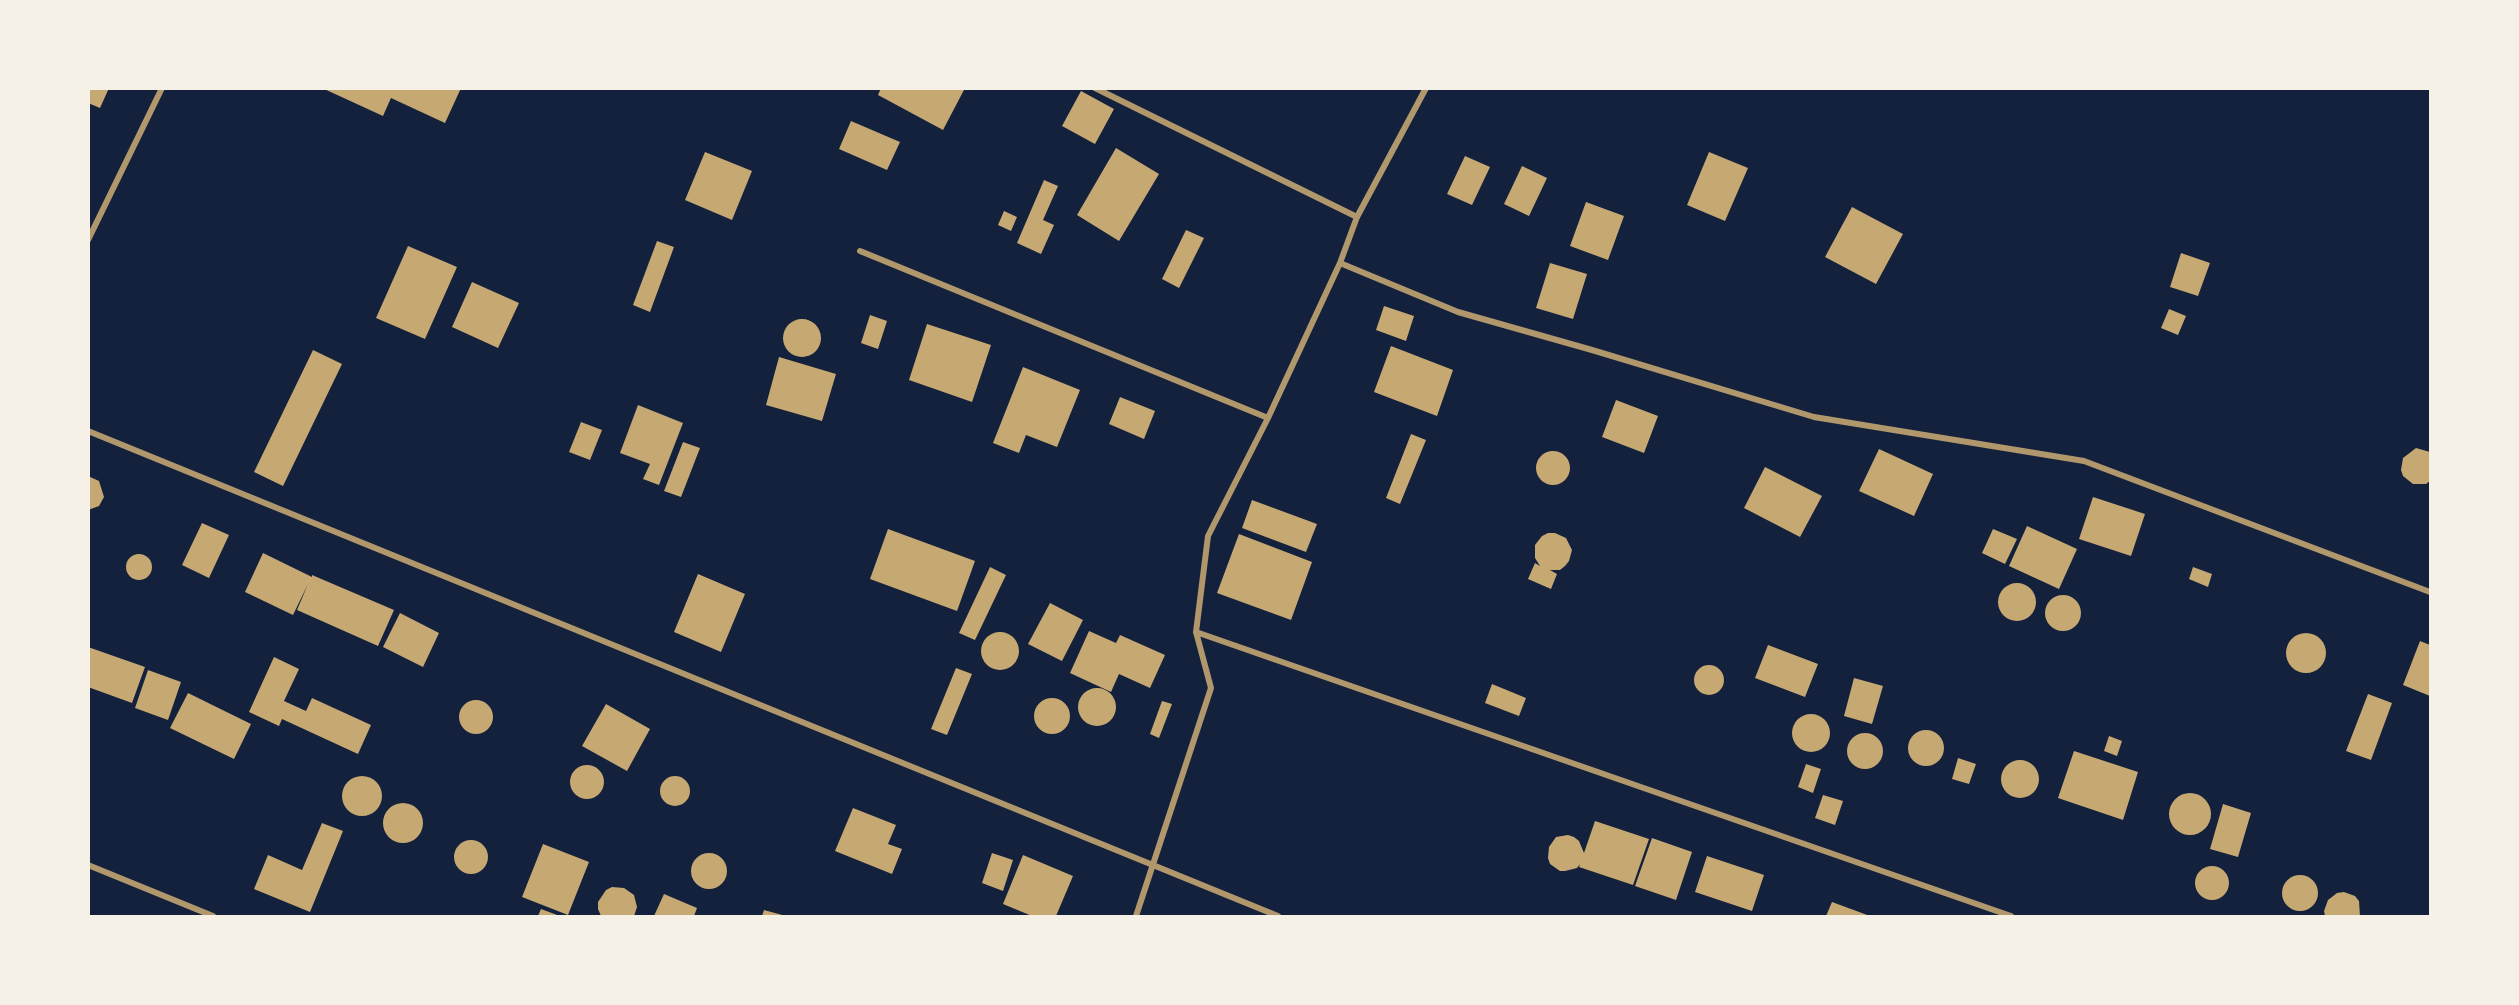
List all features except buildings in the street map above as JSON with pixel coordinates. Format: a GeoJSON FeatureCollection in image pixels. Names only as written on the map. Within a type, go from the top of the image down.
{"type":"FeatureCollection","features":[{"type":"Feature","properties":{"kind":"street"},"geometry":{"type":"LineString","coordinates":[[88,240],[162,88]]}},
{"type":"Feature","properties":{"kind":"street"},"geometry":{"type":"LineString","coordinates":[[1095,88],[1357,217]]}},
{"type":"Feature","properties":{"kind":"street"},"geometry":{"type":"LineString","coordinates":[[1136,916],[1211,688],[1196,632],[1208,536],[1268,418],[1340,263],[1357,217],[1426,88]]}},
{"type":"Feature","properties":{"kind":"street"},"geometry":{"type":"LineString","coordinates":[[860,251],[1268,418]]}},
{"type":"Feature","properties":{"kind":"street"},"geometry":{"type":"LineString","coordinates":[[1340,263],[1458,312],[1814,417],[2084,461],[2430,592]]}},
{"type":"Feature","properties":{"kind":"street"},"geometry":{"type":"LineString","coordinates":[[88,431],[1153,867],[1278,916]]}},
{"type":"Feature","properties":{"kind":"street"},"geometry":{"type":"LineString","coordinates":[[1196,632],[2011,916]]}},
{"type":"Feature","properties":{"kind":"street"},"geometry":{"type":"LineString","coordinates":[[88,865],[213,916]]}}]}
